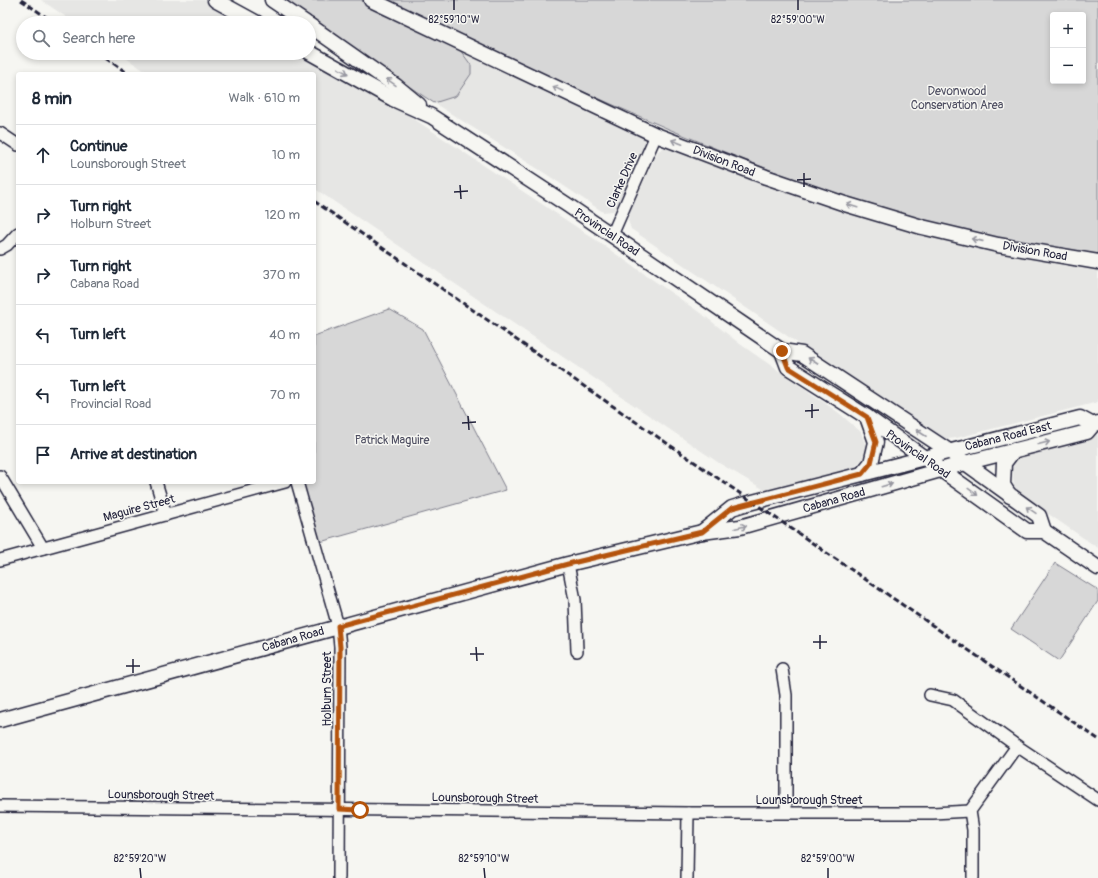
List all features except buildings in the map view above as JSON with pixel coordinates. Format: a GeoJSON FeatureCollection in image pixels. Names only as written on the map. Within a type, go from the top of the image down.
{"type":"FeatureCollection","features":[{"type":"Feature","properties":{"kind":"main road"},"geometry":{"type":"LineString","coordinates":[[215,0],[244,16]]}},
{"type":"Feature","properties":{"kind":"main road"},"geometry":{"type":"LineString","coordinates":[[272,0],[296,16]]}},
{"type":"Feature","properties":{"kind":"main road","name":"Division Road"},"geometry":{"type":"LineString","coordinates":[[371,0],[656,135],[766,176],[845,204],[922,227],[998,245],[1098,262]]}},
{"type":"Feature","properties":{"kind":"main road","name":"Provincial Road"},"geometry":{"type":"LineString","coordinates":[[316,30],[396,86],[431,116],[612,235],[782,351],[802,354],[949,451],[1039,516],[1044,531]]}},
{"type":"Feature","properties":{"kind":"main road"},"geometry":{"type":"LineString","coordinates":[[316,34],[324,35]]}},
{"type":"Feature","properties":{"kind":"main road","name":"Provincial Road"},"geometry":{"type":"LineString","coordinates":[[316,56],[393,99],[431,116]]}},
{"type":"Feature","properties":{"kind":"main road","name":"Provincial Road"},"geometry":{"type":"LineString","coordinates":[[782,351],[788,367],[867,417],[1027,531],[1044,531],[1098,568]]}},
{"type":"Feature","properties":{"kind":"main road"},"geometry":{"type":"LineString","coordinates":[[862,474],[871,463],[876,442],[867,417]]}},
{"type":"Feature","properties":{"kind":"main road","name":"Cabana Road East"},"geometry":{"type":"LineString","coordinates":[[923,458],[1080,418],[1095,424],[1087,432],[965,463]]}},
{"type":"Feature","properties":{"kind":"main road"},"geometry":{"type":"LineString","coordinates":[[1010,496],[1003,485],[1004,463],[1014,450]]}},
{"type":"Feature","properties":{"kind":"main road","name":"Cabana Road"},"geometry":{"type":"LineString","coordinates":[[702,532],[732,508],[923,458]]}},
{"type":"Feature","properties":{"kind":"main road","name":"Cabana Road"},"geometry":{"type":"LineString","coordinates":[[0,720],[568,564],[702,532],[740,527],[965,463]]}},
{"type":"Feature","properties":{"kind":"street"},"geometry":{"type":"LineString","coordinates":[[0,133],[16,144]]}},
{"type":"Feature","properties":{"kind":"street","name":"Clarke Drive"},"geometry":{"type":"LineString","coordinates":[[612,235],[656,135]]}},
{"type":"Feature","properties":{"kind":"street"},"geometry":{"type":"LineString","coordinates":[[0,249],[7,245],[16,235]]}},
{"type":"Feature","properties":{"kind":"street"},"geometry":{"type":"LineString","coordinates":[[0,476],[43,548]]}},
{"type":"Feature","properties":{"kind":"street"},"geometry":{"type":"LineString","coordinates":[[157,484],[166,515]]}},
{"type":"Feature","properties":{"kind":"street","name":"Maguire Street"},"geometry":{"type":"LineString","coordinates":[[0,560],[278,484]]}},
{"type":"Feature","properties":{"kind":"street","name":"Holburn Street"},"geometry":{"type":"LineString","coordinates":[[298,484],[338,626],[340,647],[339,878]]}},
{"type":"Feature","properties":{"kind":"street"},"geometry":{"type":"LineString","coordinates":[[568,564],[575,600],[577,652]]}},
{"type":"Feature","properties":{"kind":"street"},"geometry":{"type":"LineString","coordinates":[[782,669],[786,695],[786,812]]}},
{"type":"Feature","properties":{"kind":"street"},"geometry":{"type":"LineString","coordinates":[[930,695],[953,700],[1017,746],[1098,800]]}},
{"type":"Feature","properties":{"kind":"street"},"geometry":{"type":"LineString","coordinates":[[973,878],[973,830],[970,811],[1017,746]]}},
{"type":"Feature","properties":{"kind":"street","name":"Lounsborough Street"},"geometry":{"type":"LineString","coordinates":[[0,806],[688,813],[933,813],[970,811]]}},
{"type":"Feature","properties":{"kind":"street"},"geometry":{"type":"LineString","coordinates":[[687,878],[688,813]]}},
{"type":"Feature","properties":{"kind":"shaded area"},"geometry":{"type":"Polygon","coordinates":[[[41,0],[205,0],[234,16],[65,16],[41,0]]]}},
{"type":"Feature","properties":{"kind":"shaded area"},"geometry":{"type":"Polygon","coordinates":[[[460,50],[640,132],[646,141],[644,149],[618,207],[613,211],[603,212],[434,103],[456,96],[471,65],[460,50]]]}},
{"type":"Feature","properties":{"kind":"shaded area"},"geometry":{"type":"Polygon","coordinates":[[[129,60],[314,60],[402,111],[593,238],[839,413],[861,432],[866,447],[863,458],[855,467],[768,492],[719,463],[316,189],[316,72],[146,72],[129,60]]]}},
{"type":"Feature","properties":{"kind":"shaded area"},"geometry":{"type":"Polygon","coordinates":[[[667,146],[1098,266],[1098,402],[956,438],[947,439],[937,437],[929,433],[631,229],[628,220],[630,211],[658,151],[667,146]]]}},
{"type":"Feature","properties":{"kind":"shaded area"},"geometry":{"type":"Polygon","coordinates":[[[1098,435],[1098,548],[1028,500],[1014,488],[1012,469],[1017,460],[1026,454],[1098,435]]]}},
{"type":"Feature","properties":{"kind":"green space"},"geometry":{"type":"Polygon","coordinates":[[[279,0],[361,0],[460,50],[471,65],[471,74],[456,96],[434,103],[316,25],[316,16],[303,16],[279,0]]]}},
{"type":"Feature","properties":{"kind":"green space","name":"Devonwood Conservation Area"},"geometry":{"type":"Polygon","coordinates":[[[383,0],[1098,0],[1098,256],[1002,240],[954,230],[889,212],[836,194],[716,149],[573,87],[383,0]]]}},
{"type":"Feature","properties":{"kind":"green space","name":"Patrick Maguire"},"geometry":{"type":"Polygon","coordinates":[[[389,309],[423,329],[506,490],[320,542],[304,484],[316,484],[316,335],[389,309]]]}},
{"type":"Feature","properties":{"kind":"green space"},"geometry":{"type":"Polygon","coordinates":[[[1055,563],[1098,590],[1098,601],[1059,661],[1011,629],[1055,563]]]}},
{"type":"Feature","properties":{"kind":"railway"},"geometry":{"type":"LineString","coordinates":[[21,0],[45,16]]}},
{"type":"Feature","properties":{"kind":"railway"},"geometry":{"type":"LineString","coordinates":[[108,60],[126,72]]}},
{"type":"Feature","properties":{"kind":"railway"},"geometry":{"type":"LineString","coordinates":[[316,202],[1098,739]]}},
{"type":"Feature","properties":{"kind":"route"},"geometry":{"type":"LineString","coordinates":[[360,810],[339,809],[340,647],[338,626],[568,564],[702,532],[732,508],[862,474],[871,463],[876,442],[867,417],[788,367],[782,351]]}}]}
